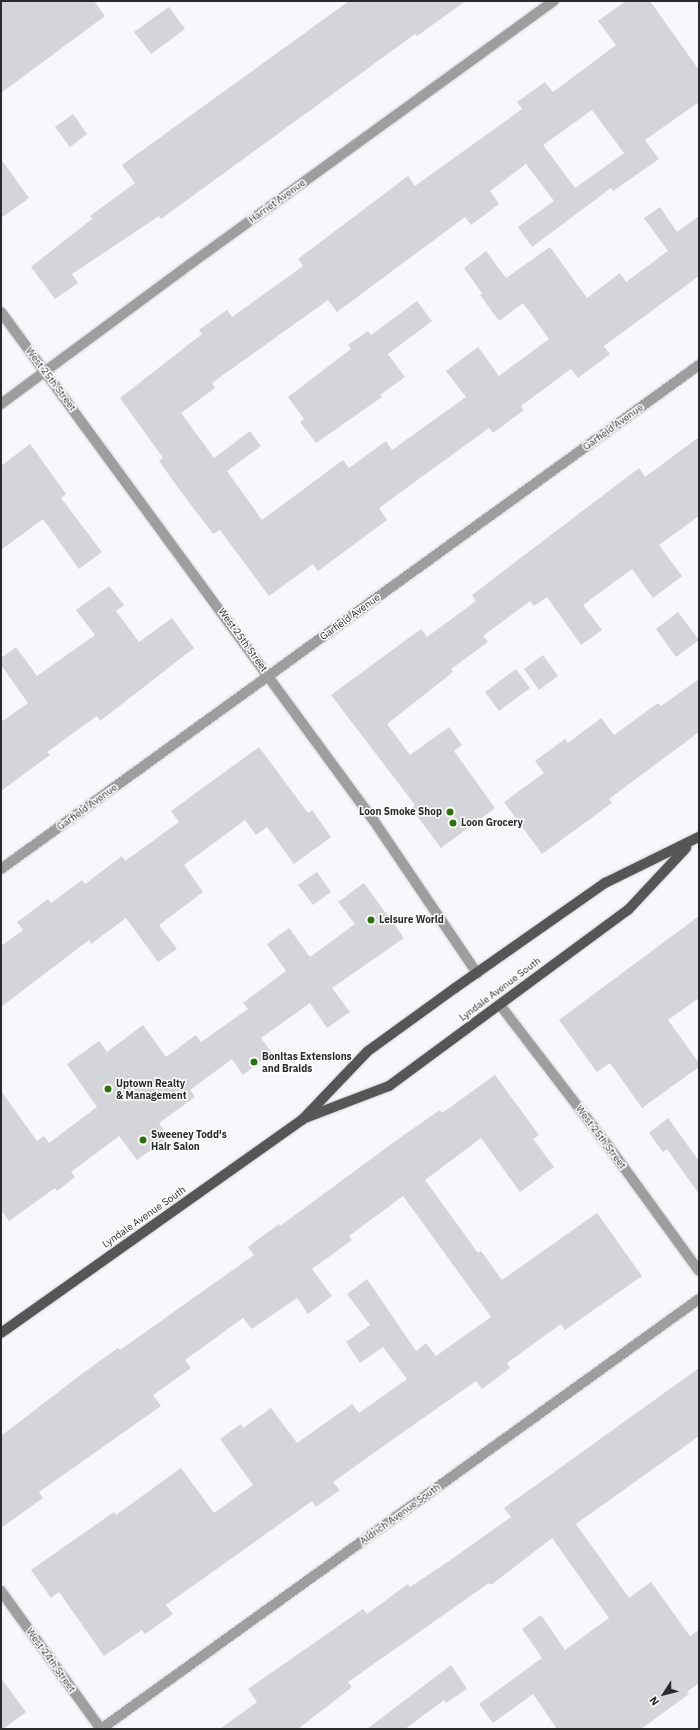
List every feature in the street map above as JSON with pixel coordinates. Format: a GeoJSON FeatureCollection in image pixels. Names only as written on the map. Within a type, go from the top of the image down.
{"type":"FeatureCollection","features":[{"type":"Feature","properties":{"kind":"main road","name":"Lyndale Avenue South"},"geometry":{"type":"LineString","coordinates":[[302,1120],[389,1086],[628,910],[690,844],[699,837]]}},
{"type":"Feature","properties":{"kind":"main road","name":"Lyndale Avenue South"},"geometry":{"type":"LineString","coordinates":[[1,1333],[302,1120],[368,1051],[477,973],[605,883],[690,844]]}},
{"type":"Feature","properties":{"kind":"street","name":"Harriet Avenue"},"geometry":{"type":"LineString","coordinates":[[1,404],[182,270],[554,1]]}},
{"type":"Feature","properties":{"kind":"street","name":"West 25th Street"},"geometry":{"type":"LineString","coordinates":[[1,312],[374,821],[477,973]]}},
{"type":"Feature","properties":{"kind":"street","name":"Garfield Avenue"},"geometry":{"type":"LineString","coordinates":[[1,869],[699,365]]}},
{"type":"Feature","properties":{"kind":"street","name":"West 25th Street"},"geometry":{"type":"LineString","coordinates":[[500,1004],[609,1147],[699,1271]]}},
{"type":"Feature","properties":{"kind":"street","name":"Aldrich Avenue South"},"geometry":{"type":"LineString","coordinates":[[101,1729],[699,1299]]}},
{"type":"Feature","properties":{"kind":"street","name":"West 24th Street"},"geometry":{"type":"LineString","coordinates":[[1,1591],[101,1729]]}},
{"type":"Feature","properties":{"kind":"building"},"geometry":{"type":"Polygon","coordinates":[[[1,1],[94,1],[105,16],[1,93],[1,1]]]}},
{"type":"Feature","properties":{"kind":"building"},"geometry":{"type":"Polygon","coordinates":[[[349,1],[466,1],[417,36],[415,34],[161,219],[159,216],[72,274],[78,283],[55,299],[31,267],[92,219],[90,216],[135,183],[122,165],[349,1]]]}},
{"type":"Feature","properties":{"kind":"building"},"geometry":{"type":"Polygon","coordinates":[[[626,1],[650,1],[699,70],[699,102],[645,140],[659,159],[613,191],[611,188],[532,247],[518,227],[554,201],[526,164],[490,191],[499,204],[471,225],[465,217],[337,312],[328,300],[212,383],[215,388],[181,413],[214,458],[250,431],[261,446],[227,471],[262,520],[343,460],[349,468],[386,441],[392,450],[466,397],[446,371],[478,347],[499,376],[549,339],[523,303],[499,321],[480,295],[482,293],[464,268],[486,251],[506,278],[550,247],[587,298],[620,273],[626,282],[668,251],[644,218],[660,207],[677,232],[699,216],[699,276],[604,346],[610,354],[578,378],[571,369],[521,406],[524,410],[493,433],[489,428],[379,508],[387,520],[318,571],[313,564],[269,596],[220,530],[213,534],[179,489],[159,461],[163,458],[120,398],[202,334],[199,330],[227,310],[232,317],[303,266],[298,259],[408,176],[415,186],[522,109],[517,102],[545,82],[553,92],[616,45],[598,21],[626,1]],[[592,110],[543,145],[575,188],[624,153],[592,110]]]}},
{"type":"Feature","properties":{"kind":"building"},"geometry":{"type":"Polygon","coordinates":[[[169,7],[185,29],[151,54],[134,32],[169,7]]]}},
{"type":"Feature","properties":{"kind":"building"},"geometry":{"type":"Polygon","coordinates":[[[73,114],[87,134],[70,147],[55,127],[73,114]]]}},
{"type":"Feature","properties":{"kind":"building"},"geometry":{"type":"Polygon","coordinates":[[[1,159],[29,198],[1,218],[1,159]]]}},
{"type":"Feature","properties":{"kind":"building"},"geometry":{"type":"Polygon","coordinates":[[[417,301],[432,321],[388,354],[405,377],[380,395],[382,397],[316,443],[300,422],[304,419],[288,397],[351,349],[348,345],[368,331],[371,335],[417,301]]]}},
{"type":"Feature","properties":{"kind":"building"},"geometry":{"type":"Polygon","coordinates":[[[699,437],[699,516],[659,545],[682,576],[653,598],[632,569],[583,605],[602,630],[581,645],[547,597],[534,606],[530,601],[483,636],[488,642],[451,669],[453,672],[387,724],[410,755],[449,727],[462,745],[454,751],[495,808],[441,848],[411,808],[415,805],[331,695],[421,629],[427,637],[476,601],[472,595],[639,468],[645,477],[699,437]]]}},
{"type":"Feature","properties":{"kind":"building"},"geometry":{"type":"Polygon","coordinates":[[[30,444],[66,494],[61,498],[102,552],[79,569],[43,519],[1,550],[1,466],[30,444]]]}},
{"type":"Feature","properties":{"kind":"building"},"geometry":{"type":"Polygon","coordinates":[[[109,586],[124,605],[116,611],[139,642],[172,618],[194,648],[100,721],[97,716],[47,752],[50,755],[1,791],[1,722],[28,703],[1,665],[1,658],[16,647],[37,676],[95,635],[76,610],[109,586]]]}},
{"type":"Feature","properties":{"kind":"building"},"geometry":{"type":"Polygon","coordinates":[[[678,612],[699,640],[676,657],[656,629],[678,612]]]}},
{"type":"Feature","properties":{"kind":"building"},"geometry":{"type":"Polygon","coordinates":[[[543,655],[558,676],[539,690],[524,669],[543,655]]]}},
{"type":"Feature","properties":{"kind":"building"},"geometry":{"type":"Polygon","coordinates":[[[516,669],[530,688],[499,711],[485,692],[516,669]]]}},
{"type":"Feature","properties":{"kind":"building"},"geometry":{"type":"Polygon","coordinates":[[[699,679],[699,732],[609,799],[612,803],[542,854],[504,802],[544,773],[535,761],[565,739],[568,743],[601,718],[614,735],[658,703],[661,706],[699,679]]]}},
{"type":"Feature","properties":{"kind":"building"},"geometry":{"type":"Polygon","coordinates":[[[259,747],[308,813],[312,810],[331,837],[294,864],[267,827],[256,835],[245,820],[184,865],[203,892],[159,925],[177,949],[158,962],[126,918],[91,944],[89,940],[1,1007],[1,946],[23,930],[17,922],[48,899],[51,903],[82,880],[85,884],[122,856],[125,861],[179,822],[171,811],[259,747]]]}},
{"type":"Feature","properties":{"kind":"building"},"geometry":{"type":"Polygon","coordinates":[[[317,872],[331,892],[313,905],[298,885],[317,872]]]}},
{"type":"Feature","properties":{"kind":"building"},"geometry":{"type":"Polygon","coordinates":[[[364,883],[404,938],[332,988],[350,1012],[327,1028],[310,1003],[261,1038],[272,1053],[243,1075],[232,1059],[190,1090],[195,1097],[159,1123],[169,1137],[137,1160],[119,1136],[71,1172],[75,1177],[57,1191],[55,1188],[9,1221],[1,1210],[1,1091],[37,1141],[44,1136],[49,1143],[97,1107],[67,1064],[99,1041],[107,1052],[143,1025],[166,1057],[196,1035],[201,1042],[248,1009],[243,1003],[286,971],[267,944],[289,928],[310,957],[355,924],[338,902],[364,883]]]}},
{"type":"Feature","properties":{"kind":"building"},"geometry":{"type":"Polygon","coordinates":[[[699,916],[699,998],[668,1020],[699,1063],[699,1067],[642,1108],[610,1063],[597,1072],[559,1020],[699,916]]]}},
{"type":"Feature","properties":{"kind":"building"},"geometry":{"type":"Polygon","coordinates":[[[495,1075],[539,1135],[533,1139],[554,1167],[520,1192],[481,1138],[425,1180],[478,1253],[481,1251],[502,1280],[597,1213],[642,1276],[565,1330],[561,1324],[507,1363],[510,1368],[482,1389],[476,1381],[392,1440],[333,1482],[340,1490],[316,1507],[312,1501],[166,1605],[173,1614],[145,1634],[142,1630],[104,1656],[59,1592],[51,1598],[31,1570],[114,1512],[116,1515],[181,1468],[214,1513],[253,1485],[220,1439],[241,1424],[243,1428],[271,1408],[297,1443],[352,1404],[359,1413],[407,1379],[383,1347],[360,1363],[346,1342],[370,1325],[347,1294],[367,1279],[416,1351],[426,1343],[436,1356],[491,1317],[403,1196],[349,1236],[352,1240],[312,1269],[332,1296],[308,1314],[297,1298],[252,1329],[243,1318],[185,1360],[191,1368],[153,1395],[161,1406],[39,1492],[43,1498],[1,1528],[1,1436],[83,1373],[118,1348],[120,1350],[254,1255],[248,1247],[279,1224],[280,1226],[440,1110],[442,1113],[495,1075]]]}},
{"type":"Feature","properties":{"kind":"building"},"geometry":{"type":"Polygon","coordinates":[[[668,1118],[699,1161],[699,1194],[667,1149],[663,1152],[649,1133],[668,1118]]]}},
{"type":"Feature","properties":{"kind":"building"},"geometry":{"type":"Polygon","coordinates":[[[699,1368],[699,1436],[576,1524],[629,1598],[651,1582],[690,1636],[699,1630],[699,1683],[687,1692],[689,1694],[641,1729],[557,1729],[533,1694],[493,1723],[479,1704],[542,1658],[522,1629],[541,1615],[565,1650],[609,1618],[552,1538],[491,1585],[489,1583],[348,1682],[352,1687],[298,1729],[220,1729],[257,1702],[248,1689],[363,1609],[367,1614],[408,1584],[410,1587],[452,1559],[511,1517],[504,1508],[699,1368]]]}},
{"type":"Feature","properties":{"kind":"building"},"geometry":{"type":"Polygon","coordinates":[[[451,1665],[467,1689],[446,1703],[444,1700],[405,1729],[367,1729],[451,1665]]]}},
{"type":"Feature","properties":{"kind":"building"},"geometry":{"type":"Polygon","coordinates":[[[1,1678],[26,1712],[3,1729],[1,1729],[1,1678]]]}},
{"type":"Feature","properties":{"kind":"place","name":"Loon Smoke Shop"},"geometry":{"type":"Point","coordinates":[450,812]}},
{"type":"Feature","properties":{"kind":"place","name":"Loon Grocery"},"geometry":{"type":"Point","coordinates":[453,823]}},
{"type":"Feature","properties":{"kind":"place","name":"Leisure World"},"geometry":{"type":"Point","coordinates":[371,920]}},
{"type":"Feature","properties":{"kind":"place","name":"Bonitas Extensions and Braids"},"geometry":{"type":"Point","coordinates":[254,1062]}},
{"type":"Feature","properties":{"kind":"place","name":"Uptown Realty & Management"},"geometry":{"type":"Point","coordinates":[108,1089]}},
{"type":"Feature","properties":{"kind":"place","name":"Sweeney Todd's Hair Salon"},"geometry":{"type":"Point","coordinates":[143,1140]}}]}
